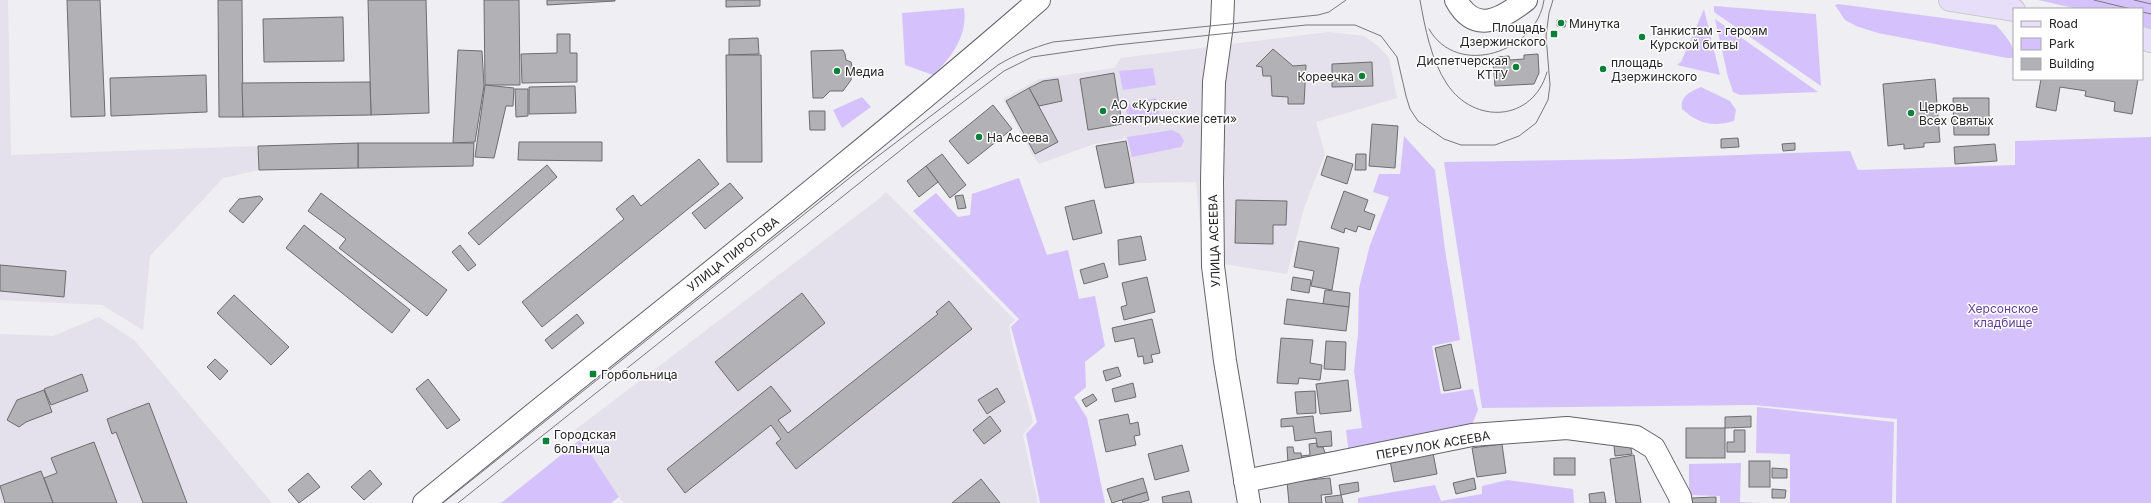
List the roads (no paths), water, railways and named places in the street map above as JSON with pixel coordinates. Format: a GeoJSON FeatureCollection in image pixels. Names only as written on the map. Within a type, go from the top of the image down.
{"type":"FeatureCollection","features":[{"type":"Feature","properties":{"kind":"main road"},"geometry":{"type":"LineString","coordinates":[[1950,0],[2013,10]]}},
{"type":"Feature","properties":{"kind":"street","name":"УЛИЦА ПИРОГОВА"},"geometry":{"type":"LineString","coordinates":[[424,503],[560,391],[849,162],[1039,0]]}},
{"type":"Feature","properties":{"kind":"street","name":"УЛИЦА АСЕЕВА"},"geometry":{"type":"LineString","coordinates":[[1223,0],[1222,25],[1214,82],[1212,182],[1213,266],[1225,361],[1249,503]]}},
{"type":"Feature","properties":{"kind":"street"},"geometry":{"type":"LineString","coordinates":[[1456,0],[1466,14],[1486,22],[1507,14],[1526,0]]}},
{"type":"Feature","properties":{"kind":"street","name":"ПЕРЕУЛОК АСЕЕВА"},"geometry":{"type":"LineString","coordinates":[[1245,481],[1472,435],[1567,428],[1636,437],[1654,448],[1680,497],[1681,503]]}},
{"type":"Feature","properties":{"kind":"tram line"},"geometry":{"type":"LineString","coordinates":[[443,503],[857,172],[1005,61],[1053,42],[1318,15],[1329,12],[1346,0]]}},
{"type":"Feature","properties":{"kind":"tram line"},"geometry":{"type":"LineString","coordinates":[[1420,0],[1429,44],[1441,75],[1458,97],[1472,106],[1487,111],[1502,112],[1516,109],[1529,101],[1540,89],[1547,72]]}},
{"type":"Feature","properties":{"kind":"tram line"},"geometry":{"type":"LineString","coordinates":[[1429,29],[1442,44],[1458,53],[1476,56],[1494,53],[1512,45],[1527,34],[1538,18],[1544,0]]}},
{"type":"Feature","properties":{"kind":"tram line"},"geometry":{"type":"LineString","coordinates":[[458,503],[921,134],[1004,71],[1032,57],[1116,45],[1306,25],[1355,25],[1381,36],[1397,57],[1410,109],[1418,121],[1444,139],[1461,145],[1495,145],[1519,136],[1536,123],[1548,100],[1550,85],[1546,36],[1549,13],[1553,0]]}},
{"type":"Feature","properties":{"kind":"tram line"},"geometry":{"type":"LineString","coordinates":[[2094,0],[2127,8]]}},
{"type":"Feature","properties":{"kind":"tram line"},"geometry":{"type":"LineString","coordinates":[[2134,0],[2151,4]]}},
{"type":"Feature","properties":{"kind":"tram line"},"geometry":{"type":"LineString","coordinates":[[2143,12],[2151,14]]}},
{"type":"Feature","properties":{"kind":"place","name":"Минутка"},"geometry":{"type":"Point","coordinates":[1561,23]}},
{"type":"Feature","properties":{"kind":"place","name":"Площадь Дзержинского"},"geometry":{"type":"Point","coordinates":[1554,34]}},
{"type":"Feature","properties":{"kind":"place","name":"Танкистам - героям Курской битвы"},"geometry":{"type":"Point","coordinates":[1642,37]}},
{"type":"Feature","properties":{"kind":"place","name":"Диспетчерская КТТУ"},"geometry":{"type":"Point","coordinates":[1516,67]}},
{"type":"Feature","properties":{"kind":"place","name":"площадь Дзержинского"},"geometry":{"type":"Point","coordinates":[1603,69]}},
{"type":"Feature","properties":{"kind":"place","name":"Медиа"},"geometry":{"type":"Point","coordinates":[837,71]}},
{"type":"Feature","properties":{"kind":"place","name":"Кореечка"},"geometry":{"type":"Point","coordinates":[1362,76]}},
{"type":"Feature","properties":{"kind":"place","name":"АО «Курские электрические сети»"},"geometry":{"type":"Point","coordinates":[1103,111]}},
{"type":"Feature","properties":{"kind":"place","name":"Церковь Всех Святых"},"geometry":{"type":"Point","coordinates":[1911,113]}},
{"type":"Feature","properties":{"kind":"place","name":"На Асеева"},"geometry":{"type":"Point","coordinates":[979,137]}},
{"type":"Feature","properties":{"kind":"place","name":"Горбольница"},"geometry":{"type":"Point","coordinates":[593,374]}},
{"type":"Feature","properties":{"kind":"place","name":"Городская больница"},"geometry":{"type":"Point","coordinates":[546,441]}},
{"type":"Feature","properties":{"kind":"park label","name":"Херсонское кладбище"},"geometry":{"type":"Point","coordinates":[2003,315]}}]}
